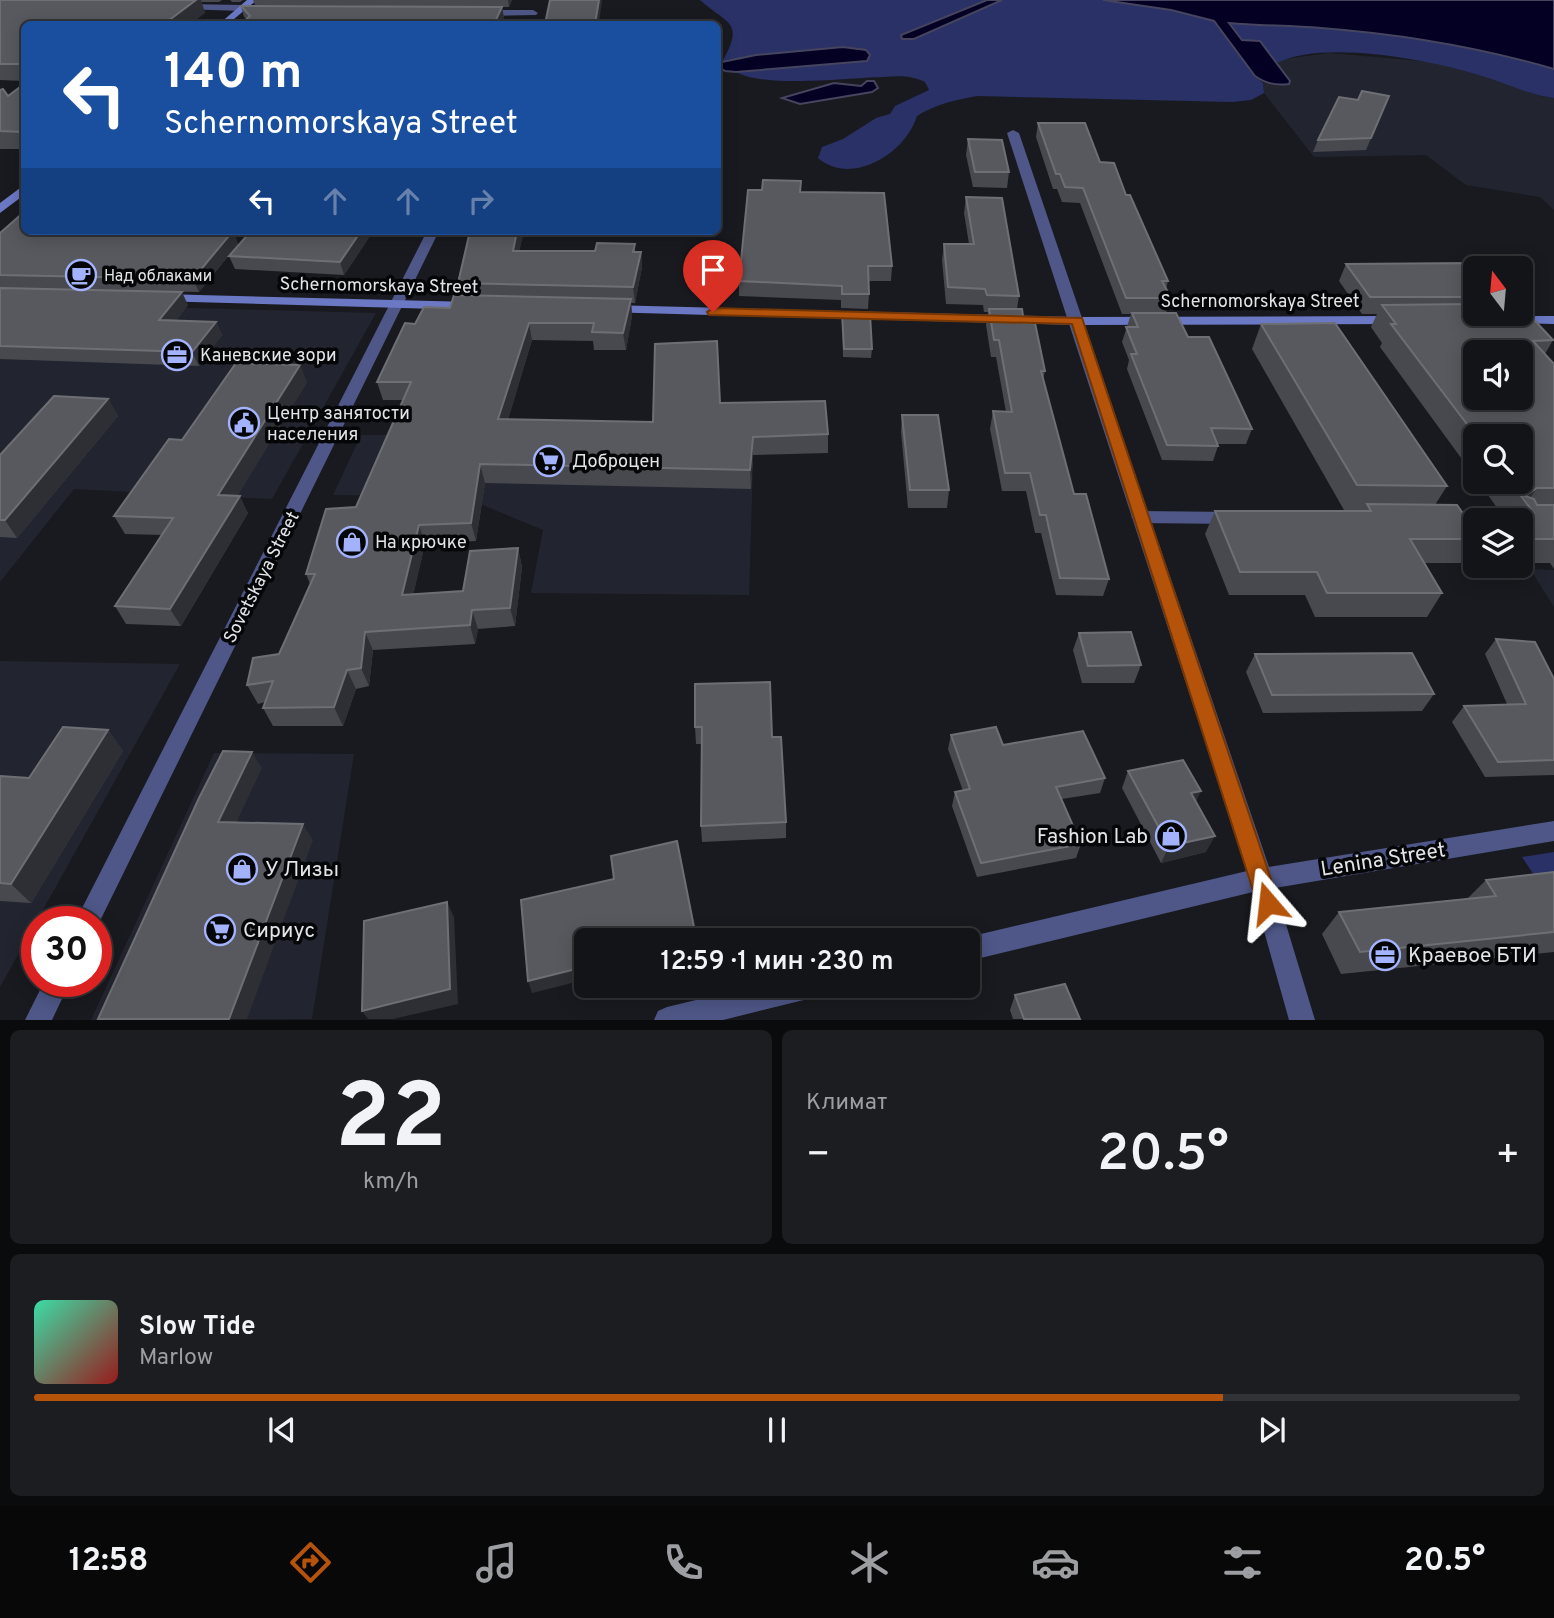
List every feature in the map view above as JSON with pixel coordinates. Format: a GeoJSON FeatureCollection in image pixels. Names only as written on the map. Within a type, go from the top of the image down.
{"type":"FeatureCollection","features":[{"type":"Feature","properties":{"kind":"street"},"geometry":{"type":"LineString","coordinates":[[227,21],[253,0]]}},
{"type":"Feature","properties":{"kind":"street"},"geometry":{"type":"LineString","coordinates":[[529,21],[535,0]]}},
{"type":"Feature","properties":{"kind":"street"},"geometry":{"type":"LineString","coordinates":[[170,6],[258,11]]}},
{"type":"Feature","properties":{"kind":"street"},"geometry":{"type":"LineString","coordinates":[[466,13],[533,13]]}},
{"type":"Feature","properties":{"kind":"street"},"geometry":{"type":"LineString","coordinates":[[1013,132],[1261,879],[1302,1020]]}},
{"type":"Feature","properties":{"kind":"street"},"geometry":{"type":"LineString","coordinates":[[0,209],[21,192]]}},
{"type":"Feature","properties":{"kind":"street","name":"Sovetskaya Street"},"geometry":{"type":"LineString","coordinates":[[95,906],[431,235]]}},
{"type":"Feature","properties":{"kind":"street","name":"Sсhernomorskaya Street"},"geometry":{"type":"LineString","coordinates":[[151,298],[493,307]]}},
{"type":"Feature","properties":{"kind":"street","name":"Sсhernomorskaya Street"},"geometry":{"type":"LineString","coordinates":[[588,309],[1077,321],[1416,320]]}},
{"type":"Feature","properties":{"kind":"street"},"geometry":{"type":"LineString","coordinates":[[1533,320],[1554,320]]}},
{"type":"Feature","properties":{"kind":"street"},"geometry":{"type":"LineString","coordinates":[[1140,517],[1248,518]]}},
{"type":"Feature","properties":{"kind":"street","name":"Lenina Street"},"geometry":{"type":"LineString","coordinates":[[980,946],[1261,879],[1553,832]]}},
{"type":"Feature","properties":{"kind":"street"},"geometry":{"type":"LineString","coordinates":[[38,1020],[50,997]]}},
{"type":"Feature","properties":{"kind":"street"},"geometry":{"type":"LineString","coordinates":[[667,1020],[758,998]]}},
{"type":"Feature","properties":{"kind":"shaded area"},"geometry":{"type":"Polygon","coordinates":[[[700,0],[987,0],[902,35],[903,39],[914,38],[1002,0],[1103,0],[1171,10],[1214,21],[1263,83],[1264,93],[1251,100],[1232,102],[977,96],[946,103],[924,112],[917,116],[911,130],[890,153],[876,162],[846,169],[832,166],[818,158],[822,147],[843,139],[876,118],[890,114],[895,106],[929,90],[925,82],[899,76],[807,81],[749,77],[736,72],[856,63],[756,55],[722,62],[729,49],[733,31],[725,20],[700,0]]]}},
{"type":"Feature","properties":{"kind":"shaded area"},"geometry":{"type":"Polygon","coordinates":[[[987,0],[1002,0],[914,39],[902,39],[901,35],[987,0]]]}},
{"type":"Feature","properties":{"kind":"shaded area"},"geometry":{"type":"Polygon","coordinates":[[[1103,0],[1554,0],[1554,69],[1497,54],[1409,38],[1309,27],[1229,23],[1242,40],[1260,41],[1290,81],[1289,84],[1275,84],[1255,76],[1214,21],[1171,10],[1103,0]]]}},
{"type":"Feature","properties":{"kind":"shaded area"},"geometry":{"type":"Polygon","coordinates":[[[1229,23],[1379,34],[1496,54],[1554,69],[1554,98],[1461,70],[1378,54],[1322,53],[1297,56],[1277,63],[1260,41],[1243,40],[1229,23]]]}},
{"type":"Feature","properties":{"kind":"shaded area"},"geometry":{"type":"Polygon","coordinates":[[[843,47],[866,50],[870,55],[867,61],[736,72],[721,68],[722,62],[756,55],[843,47]]]}},
{"type":"Feature","properties":{"kind":"shaded area"},"geometry":{"type":"Polygon","coordinates":[[[1329,53],[1432,62],[1554,98],[1554,210],[1540,197],[1466,185],[1426,155],[1314,157],[1264,93],[1263,83],[1278,86],[1290,80],[1277,63],[1284,59],[1329,53]]]}},
{"type":"Feature","properties":{"kind":"shaded area"},"geometry":{"type":"Polygon","coordinates":[[[867,81],[874,81],[878,88],[872,92],[800,104],[782,98],[834,83],[861,86],[867,81]]]}},
{"type":"Feature","properties":{"kind":"shaded area"},"geometry":{"type":"Polygon","coordinates":[[[0,303],[376,313],[272,499],[74,489],[0,582],[0,303]]]}},
{"type":"Feature","properties":{"kind":"shaded area"},"geometry":{"type":"Polygon","coordinates":[[[361,435],[402,435],[753,463],[749,595],[531,593],[543,530],[461,496],[333,495],[361,435]]]}},
{"type":"Feature","properties":{"kind":"shaded area"},"geometry":{"type":"Polygon","coordinates":[[[1533,569],[1554,570],[1554,607],[1533,574],[1533,569]]]}},
{"type":"Feature","properties":{"kind":"shaded area"},"geometry":{"type":"Polygon","coordinates":[[[0,661],[180,664],[45,906],[21,906],[21,949],[0,987],[0,661]]]}},
{"type":"Feature","properties":{"kind":"shaded area"},"geometry":{"type":"Polygon","coordinates":[[[214,753],[354,754],[312,1019],[91,1020],[102,997],[112,997],[112,974],[214,753]]]}},
{"type":"Feature","properties":{"kind":"shaded area"},"geometry":{"type":"Polygon","coordinates":[[[1554,852],[1554,905],[1522,857],[1554,852]]]}},
{"type":"Feature","properties":{"kind":"building"},"geometry":{"type":"Polygon","coordinates":[[[0,0],[196,0],[168,21],[21,21],[21,64],[0,64],[0,0]]]}},
{"type":"Feature","properties":{"kind":"building"},"geometry":{"type":"Polygon","coordinates":[[[550,0],[599,0],[596,21],[546,21],[550,0]]]}},
{"type":"Feature","properties":{"kind":"building"},"geometry":{"type":"Polygon","coordinates":[[[241,6],[502,7],[495,21],[244,21],[250,16],[241,6]]]}},
{"type":"Feature","properties":{"kind":"building"},"geometry":{"type":"Polygon","coordinates":[[[21,86],[21,132],[0,131],[0,90],[3,89],[8,96],[21,86]]]}},
{"type":"Feature","properties":{"kind":"building"},"geometry":{"type":"Polygon","coordinates":[[[1362,91],[1389,96],[1371,138],[1318,140],[1339,97],[1358,100],[1362,91]]]}},
{"type":"Feature","properties":{"kind":"building"},"geometry":{"type":"Polygon","coordinates":[[[1038,123],[1085,123],[1100,162],[1114,163],[1126,195],[1130,195],[1168,281],[1162,281],[1171,298],[1126,298],[1083,188],[1065,187],[1060,174],[1056,174],[1038,123]]]}},
{"type":"Feature","properties":{"kind":"building"},"geometry":{"type":"Polygon","coordinates":[[[968,139],[1002,140],[1009,172],[975,172],[968,139]]]}},
{"type":"Feature","properties":{"kind":"building"},"geometry":{"type":"Polygon","coordinates":[[[763,180],[801,181],[800,192],[884,193],[892,266],[868,266],[869,294],[842,294],[842,286],[739,281],[748,190],[762,190],[763,180]]]}},
{"type":"Feature","properties":{"kind":"building"},"geometry":{"type":"Polygon","coordinates":[[[966,197],[1002,198],[1019,296],[987,295],[985,289],[948,287],[944,244],[974,244],[966,197]]]}},
{"type":"Feature","properties":{"kind":"building"},"geometry":{"type":"Polygon","coordinates":[[[21,215],[21,235],[230,235],[193,279],[0,275],[0,233],[21,215]]]}},
{"type":"Feature","properties":{"kind":"building"},"geometry":{"type":"Polygon","coordinates":[[[247,235],[358,235],[340,262],[229,256],[247,235]]]}},
{"type":"Feature","properties":{"kind":"building"},"geometry":{"type":"Polygon","coordinates":[[[469,235],[516,235],[513,251],[595,251],[597,243],[635,244],[633,252],[641,252],[633,287],[458,283],[469,235]]]}},
{"type":"Feature","properties":{"kind":"building"},"geometry":{"type":"Polygon","coordinates":[[[1463,263],[1463,297],[1370,297],[1346,264],[1463,263]]]}},
{"type":"Feature","properties":{"kind":"building"},"geometry":{"type":"Polygon","coordinates":[[[0,288],[182,292],[159,320],[216,322],[192,352],[0,346],[0,288]]]}},
{"type":"Feature","properties":{"kind":"building"},"geometry":{"type":"Polygon","coordinates":[[[454,295],[631,299],[623,333],[592,332],[594,323],[529,323],[498,419],[653,422],[655,344],[717,341],[720,403],[825,401],[828,434],[753,437],[750,470],[480,464],[471,523],[419,525],[402,595],[463,591],[470,551],[518,548],[510,608],[472,610],[470,625],[365,632],[361,668],[347,670],[334,707],[263,708],[273,681],[247,685],[253,658],[279,654],[315,574],[306,574],[326,509],[356,507],[411,382],[377,382],[405,323],[415,324],[424,307],[450,308],[454,295]]]}},
{"type":"Feature","properties":{"kind":"building"},"geometry":{"type":"Polygon","coordinates":[[[1463,304],[1463,326],[1533,326],[1533,319],[1553,340],[1533,341],[1554,364],[1554,488],[1537,488],[1533,491],[1533,424],[1467,424],[1391,324],[1396,324],[1382,305],[1463,304]]]}},
{"type":"Feature","properties":{"kind":"building"},"geometry":{"type":"Polygon","coordinates":[[[989,309],[1022,309],[1024,323],[1035,323],[1045,371],[1041,371],[1074,494],[1086,494],[1109,579],[1060,578],[1046,515],[1040,515],[1030,473],[1005,473],[993,411],[1012,412],[999,340],[994,340],[989,309]]]}},
{"type":"Feature","properties":{"kind":"building"},"geometry":{"type":"Polygon","coordinates":[[[842,313],[870,314],[872,349],[844,349],[842,313]]]}},
{"type":"Feature","properties":{"kind":"building"},"geometry":{"type":"Polygon","coordinates":[[[1132,313],[1176,313],[1188,337],[1209,337],[1252,429],[1211,428],[1218,446],[1167,445],[1131,354],[1137,354],[1126,327],[1138,327],[1132,313]]]}},
{"type":"Feature","properties":{"kind":"building"},"geometry":{"type":"Polygon","coordinates":[[[1335,323],[1447,486],[1357,485],[1261,324],[1335,323]]]}},
{"type":"Feature","properties":{"kind":"building"},"geometry":{"type":"Polygon","coordinates":[[[236,363],[300,365],[218,495],[240,496],[170,609],[115,606],[173,518],[114,516],[169,439],[182,440],[236,363]]]}},
{"type":"Feature","properties":{"kind":"building"},"geometry":{"type":"Polygon","coordinates":[[[54,396],[108,399],[5,520],[0,520],[0,455],[54,396]]]}},
{"type":"Feature","properties":{"kind":"building"},"geometry":{"type":"Polygon","coordinates":[[[902,415],[938,415],[949,490],[910,490],[902,415]]]}},
{"type":"Feature","properties":{"kind":"building"},"geometry":{"type":"Polygon","coordinates":[[[1520,494],[1528,494],[1525,496],[1534,499],[1537,505],[1554,505],[1554,539],[1533,539],[1533,508],[1530,508],[1520,494]]]}},
{"type":"Feature","properties":{"kind":"building"},"geometry":{"type":"Polygon","coordinates":[[[1367,504],[1457,505],[1462,512],[1463,539],[1410,539],[1442,593],[1327,593],[1317,572],[1240,572],[1215,511],[1371,511],[1367,504]]]}},
{"type":"Feature","properties":{"kind":"building"},"geometry":{"type":"Polygon","coordinates":[[[1131,632],[1141,665],[1088,666],[1079,633],[1131,632]]]}},
{"type":"Feature","properties":{"kind":"building"},"geometry":{"type":"Polygon","coordinates":[[[1496,639],[1535,642],[1554,679],[1554,760],[1498,762],[1464,706],[1526,704],[1496,639]]]}},
{"type":"Feature","properties":{"kind":"building"},"geometry":{"type":"Polygon","coordinates":[[[1412,653],[1434,694],[1272,695],[1255,654],[1412,653]]]}},
{"type":"Feature","properties":{"kind":"building"},"geometry":{"type":"Polygon","coordinates":[[[770,682],[772,737],[781,737],[786,822],[701,826],[702,727],[695,727],[695,684],[770,682]]]}},
{"type":"Feature","properties":{"kind":"building"},"geometry":{"type":"Polygon","coordinates":[[[63,727],[108,730],[11,884],[0,883],[0,776],[29,778],[63,727]]]}},
{"type":"Feature","properties":{"kind":"building"},"geometry":{"type":"Polygon","coordinates":[[[996,727],[1003,745],[1083,731],[1105,778],[1056,787],[1081,844],[981,863],[955,792],[970,789],[951,735],[996,727]]]}},
{"type":"Feature","properties":{"kind":"building","name":"Сириус"},"geometry":{"type":"Polygon","coordinates":[[[223,751],[252,752],[218,822],[303,824],[229,1019],[98,1019],[108,997],[112,997],[112,988],[223,751]]]}},
{"type":"Feature","properties":{"kind":"building"},"geometry":{"type":"Polygon","coordinates":[[[1183,760],[1201,791],[1191,793],[1215,836],[1169,846],[1128,771],[1183,760]]]}},
{"type":"Feature","properties":{"kind":"building"},"geometry":{"type":"Polygon","coordinates":[[[677,841],[694,928],[574,928],[574,970],[528,981],[521,900],[614,879],[611,856],[677,841]]]}},
{"type":"Feature","properties":{"kind":"building"},"geometry":{"type":"Polygon","coordinates":[[[1554,872],[1554,932],[1360,952],[1339,912],[1496,896],[1486,880],[1554,872]]]}},
{"type":"Feature","properties":{"kind":"building"},"geometry":{"type":"Polygon","coordinates":[[[447,902],[450,989],[362,1011],[364,921],[447,902]]]}},
{"type":"Feature","properties":{"kind":"building"},"geometry":{"type":"Polygon","coordinates":[[[1065,984],[1080,1019],[1024,1019],[1015,995],[1065,984]]]}},
{"type":"Feature","properties":{"kind":"place","name":"Над облаками"},"geometry":{"type":"Point","coordinates":[81,275]}},
{"type":"Feature","properties":{"kind":"place","name":"Каневские зори"},"geometry":{"type":"Point","coordinates":[177,355]}},
{"type":"Feature","properties":{"kind":"place","name":"Центр занятости населения"},"geometry":{"type":"Point","coordinates":[244,423]}},
{"type":"Feature","properties":{"kind":"place","name":"Доброцен"},"geometry":{"type":"Point","coordinates":[549,461]}},
{"type":"Feature","properties":{"kind":"place","name":"На крючке"},"geometry":{"type":"Point","coordinates":[352,542]}},
{"type":"Feature","properties":{"kind":"place","name":"Fashion Lab"},"geometry":{"type":"Point","coordinates":[1171,836]}},
{"type":"Feature","properties":{"kind":"place","name":"У Лизы"},"geometry":{"type":"Point","coordinates":[242,869]}},
{"type":"Feature","properties":{"kind":"place","name":"Сириус"},"geometry":{"type":"Point","coordinates":[220,930]}},
{"type":"Feature","properties":{"kind":"place","name":"Краевое БТИ"},"geometry":{"type":"Point","coordinates":[1385,955]}},
{"type":"Feature","properties":{"kind":"route"},"geometry":{"type":"LineString","coordinates":[[713,312],[1077,321],[1268,903]]}}]}
